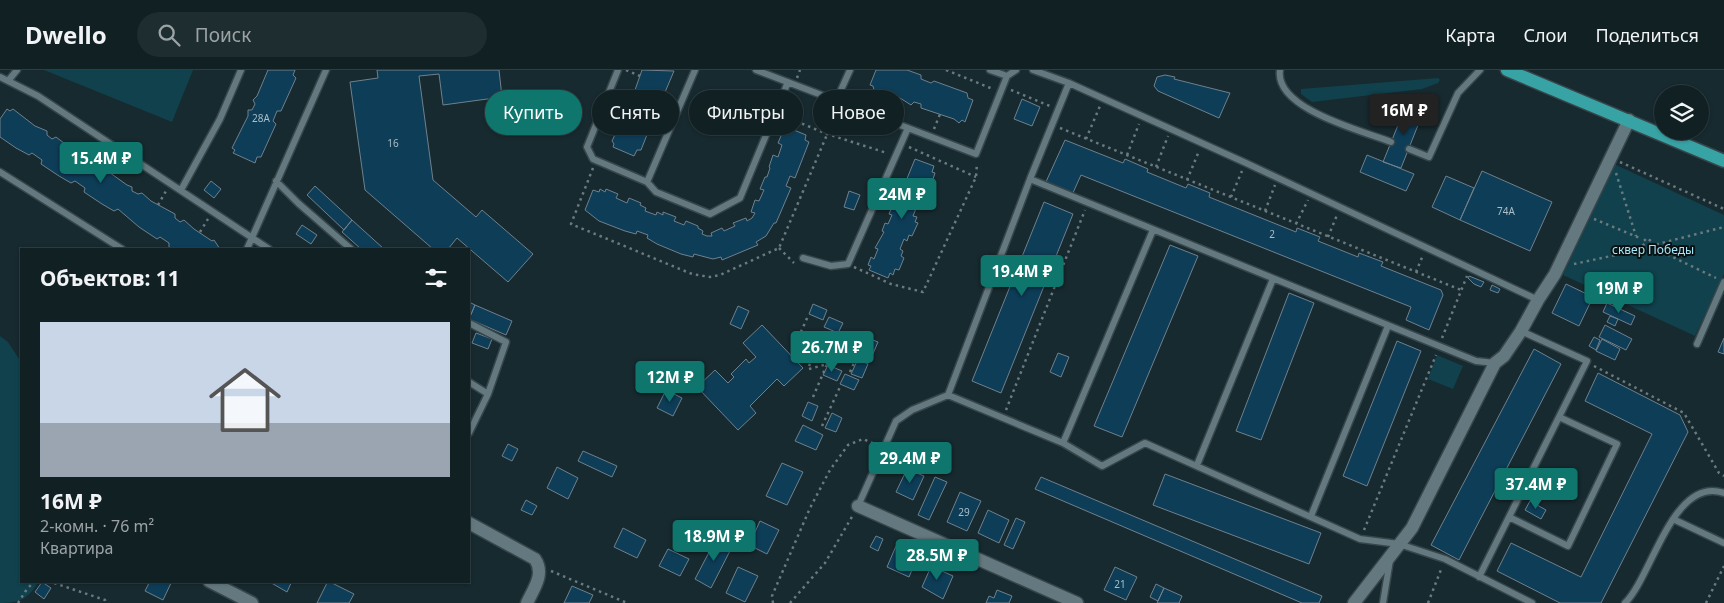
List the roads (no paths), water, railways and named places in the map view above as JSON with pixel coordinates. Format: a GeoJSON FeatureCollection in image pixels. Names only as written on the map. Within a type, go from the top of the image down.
{"type":"FeatureCollection","features":[{"type":"Feature","properties":{"kind":"main road"},"geometry":{"type":"LineString","coordinates":[[1507,70],[1724,161]]}},
{"type":"Feature","properties":{"kind":"street"},"geometry":{"type":"LineString","coordinates":[[1354,603],[1412,528],[1495,363],[1504,356],[1521,331],[1559,267],[1629,120]]}},
{"type":"Feature","properties":{"kind":"street"},"geometry":{"type":"LineString","coordinates":[[858,506],[1076,603]]}},
{"type":"Feature","properties":{"kind":"street"},"geometry":{"type":"LineString","coordinates":[[470,524],[535,558],[540,567],[539,578],[527,603]]}},
{"type":"Feature","properties":{"kind":"street"},"geometry":{"type":"LineString","coordinates":[[213,583],[252,603]]}},
{"type":"Feature","properties":{"kind":"lane"},"geometry":{"type":"LineString","coordinates":[[8,81],[17,70]]}},
{"type":"Feature","properties":{"kind":"lane"},"geometry":{"type":"LineString","coordinates":[[181,190],[220,119],[241,70]]}},
{"type":"Feature","properties":{"kind":"lane"},"geometry":{"type":"LineString","coordinates":[[247,248],[326,70]]}},
{"type":"Feature","properties":{"kind":"lane"},"geometry":{"type":"LineString","coordinates":[[618,70],[587,147],[593,159],[647,182],[656,192],[710,214],[740,198],[788,82]]}},
{"type":"Feature","properties":{"kind":"lane"},"geometry":{"type":"LineString","coordinates":[[647,182],[694,70]]}},
{"type":"Feature","properties":{"kind":"lane"},"geometry":{"type":"LineString","coordinates":[[756,70],[813,92]]}},
{"type":"Feature","properties":{"kind":"lane"},"geometry":{"type":"LineString","coordinates":[[841,90],[850,70]]}},
{"type":"Feature","properties":{"kind":"lane"},"geometry":{"type":"LineString","coordinates":[[990,70],[1007,76]]}},
{"type":"Feature","properties":{"kind":"lane"},"geometry":{"type":"LineString","coordinates":[[904,126],[976,154],[1007,76],[1016,70]]}},
{"type":"Feature","properties":{"kind":"lane"},"geometry":{"type":"LineString","coordinates":[[1033,70],[1104,98],[1203,143],[1538,300]]}},
{"type":"Feature","properties":{"kind":"lane"},"geometry":{"type":"LineString","coordinates":[[1280,70],[1279,78],[1287,92],[1297,103],[1311,112],[1391,142]]}},
{"type":"Feature","properties":{"kind":"lane"},"geometry":{"type":"LineString","coordinates":[[1409,149],[1429,156],[1458,93],[1480,70]]}},
{"type":"Feature","properties":{"kind":"lane"},"geometry":{"type":"LineString","coordinates":[[0,77],[38,96],[268,248]]}},
{"type":"Feature","properties":{"kind":"lane"},"geometry":{"type":"LineString","coordinates":[[948,395],[1030,179],[1069,83]]}},
{"type":"Feature","properties":{"kind":"lane"},"geometry":{"type":"LineString","coordinates":[[803,258],[831,266],[848,264],[908,128]]}},
{"type":"Feature","properties":{"kind":"lane"},"geometry":{"type":"LineString","coordinates":[[0,172],[120,248]]}},
{"type":"Feature","properties":{"kind":"lane"},"geometry":{"type":"LineString","coordinates":[[1030,179],[1476,361],[1495,363]]}},
{"type":"Feature","properties":{"kind":"lane"},"geometry":{"type":"LineString","coordinates":[[276,180],[298,203],[350,248]]}},
{"type":"Feature","properties":{"kind":"lane"},"geometry":{"type":"LineString","coordinates":[[1063,443],[1153,230]]}},
{"type":"Feature","properties":{"kind":"lane"},"geometry":{"type":"LineString","coordinates":[[1198,465],[1273,279]]}},
{"type":"Feature","properties":{"kind":"lane"},"geometry":{"type":"LineString","coordinates":[[1698,344],[1724,282]]}},
{"type":"Feature","properties":{"kind":"lane"},"geometry":{"type":"LineString","coordinates":[[470,324],[506,342],[488,394],[470,431]]}},
{"type":"Feature","properties":{"kind":"lane"},"geometry":{"type":"LineString","coordinates":[[1311,516],[1388,326]]}},
{"type":"Feature","properties":{"kind":"lane"},"geometry":{"type":"LineString","coordinates":[[1479,577],[1587,361],[1521,331]]}},
{"type":"Feature","properties":{"kind":"lane"},"geometry":{"type":"LineString","coordinates":[[470,383],[488,394]]}},
{"type":"Feature","properties":{"kind":"lane"},"geometry":{"type":"LineString","coordinates":[[858,506],[896,421],[912,410],[948,395],[1063,443],[1102,466],[1145,443],[1360,538],[1395,549],[1445,559],[1532,603]]}},
{"type":"Feature","properties":{"kind":"lane"},"geometry":{"type":"LineString","coordinates":[[1509,517],[1568,546],[1617,444],[1559,417]]}},
{"type":"Feature","properties":{"kind":"lane"},"geometry":{"type":"LineString","coordinates":[[1624,603],[1634,592],[1673,519],[1691,497],[1702,492],[1718,490],[1724,492]]}},
{"type":"Feature","properties":{"kind":"lane"},"geometry":{"type":"LineString","coordinates":[[1673,519],[1724,543]]}},
{"type":"Feature","properties":{"kind":"lane"},"geometry":{"type":"LineString","coordinates":[[1383,603],[1395,549]]}},
{"type":"Feature","properties":{"kind":"park label","name":"сквер Победы"},"geometry":{"type":"Point","coordinates":[1653,250]}}]}
